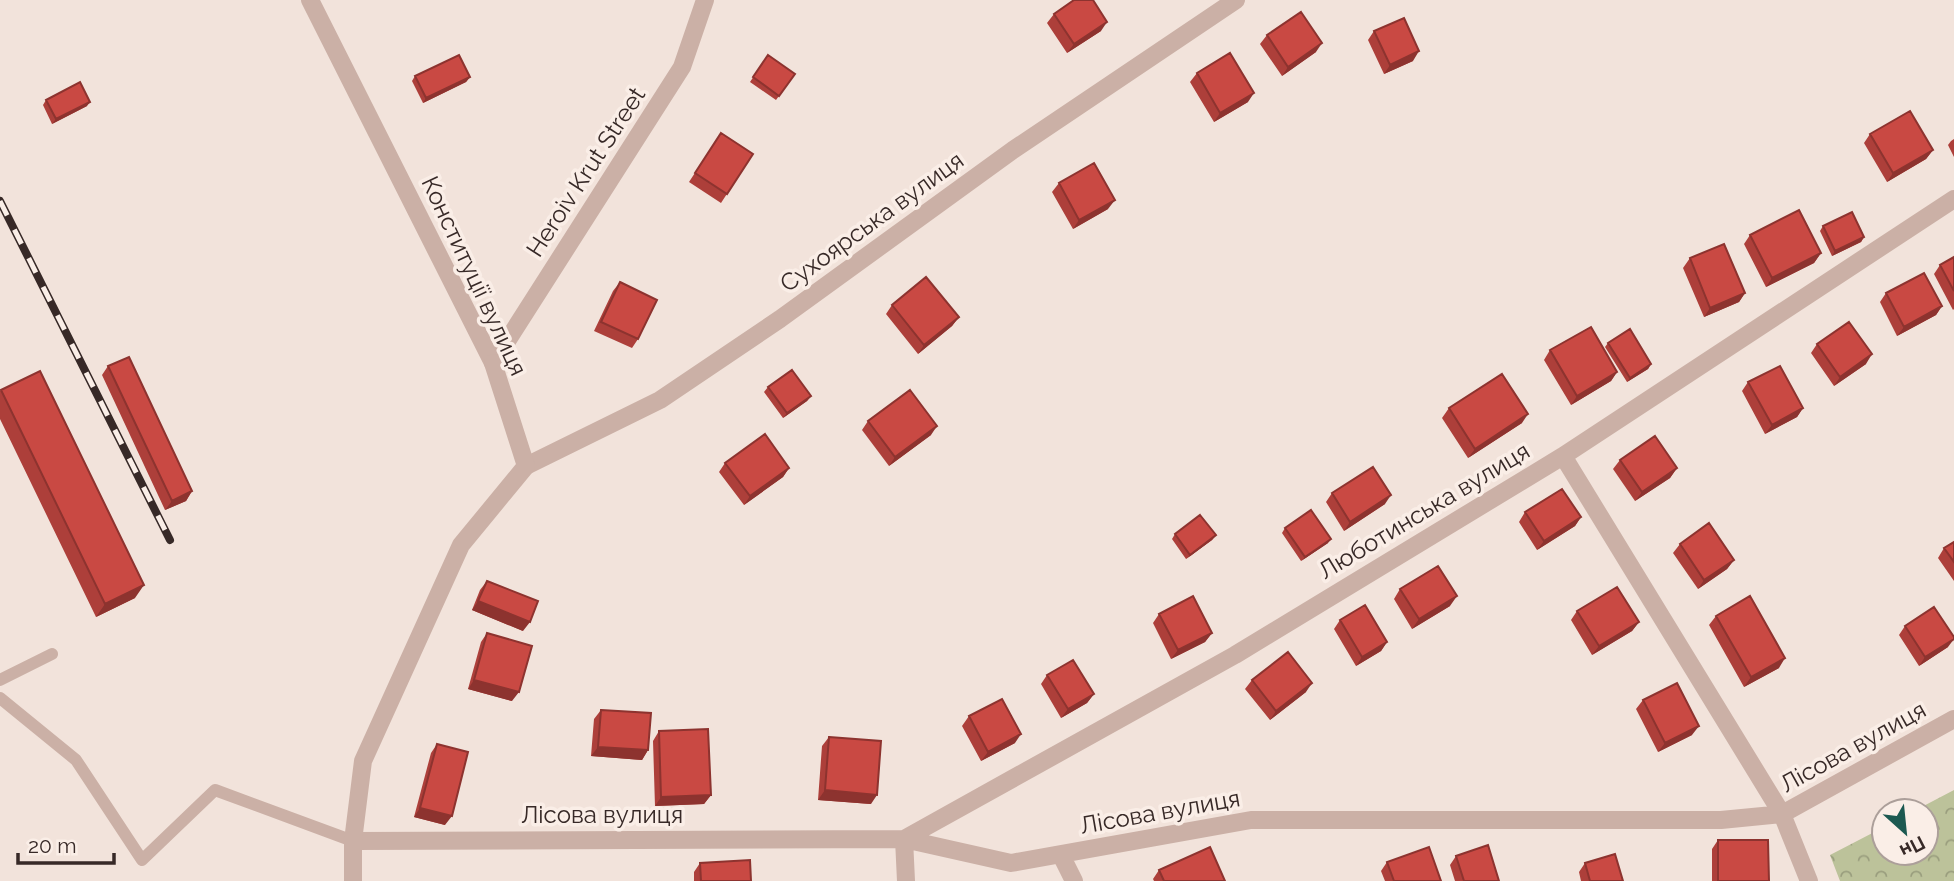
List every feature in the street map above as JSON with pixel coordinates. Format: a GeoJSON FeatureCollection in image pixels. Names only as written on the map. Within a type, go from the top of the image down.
{"type":"FeatureCollection","features":[{"type":"Feature","properties":{"kind":"street","name":"Конституції вулиця"},"geometry":{"type":"LineString","coordinates":[[310,0],[493,363],[526,466]]}},
{"type":"Feature","properties":{"kind":"street","name":"Heroiv Krut Street"},"geometry":{"type":"LineString","coordinates":[[493,363],[682,67],[705,0]]}},
{"type":"Feature","properties":{"kind":"street","name":"Сухоярська вулиця"},"geometry":{"type":"LineString","coordinates":[[526,466],[660,400],[780,319],[1013,150],[1236,0]]}},
{"type":"Feature","properties":{"kind":"street","name":"Люботинська вулиця"},"geometry":{"type":"LineString","coordinates":[[904,839],[1235,655],[1563,456],[1954,199]]}},
{"type":"Feature","properties":{"kind":"street"},"geometry":{"type":"LineString","coordinates":[[1563,456],[1782,814],[1809,881]]}},
{"type":"Feature","properties":{"kind":"street"},"geometry":{"type":"LineString","coordinates":[[353,881],[353,841],[363,761],[461,545],[526,466]]}},
{"type":"Feature","properties":{"kind":"street","name":"Лісова вулиця"},"geometry":{"type":"LineString","coordinates":[[353,841],[904,839],[1011,863],[1251,820],[1721,820],[1782,814],[1954,719]]}},
{"type":"Feature","properties":{"kind":"street"},"geometry":{"type":"LineString","coordinates":[[904,839],[906,881]]}},
{"type":"Feature","properties":{"kind":"street"},"geometry":{"type":"LineString","coordinates":[[1061,855],[1074,881]]}},
{"type":"Feature","properties":{"kind":"lane"},"geometry":{"type":"LineString","coordinates":[[0,680],[52,654]]}},
{"type":"Feature","properties":{"kind":"lane"},"geometry":{"type":"LineString","coordinates":[[0,698],[76,760],[142,860],[215,790],[353,841]]}},
{"type":"Feature","properties":{"kind":"green space"},"geometry":{"type":"Polygon","coordinates":[[[1954,790],[1954,881],[1840,881],[1830,855],[1870,834],[1870,867],[1940,867],[1940,797],[1954,790]]]}},
{"type":"Feature","properties":{"kind":"building"},"geometry":{"type":"Polygon","coordinates":[[[1074,0],[1093,0],[1107,22],[1074,44],[1054,14],[1074,0]]]}},
{"type":"Feature","properties":{"kind":"building"},"geometry":{"type":"Polygon","coordinates":[[[1301,12],[1322,43],[1288,67],[1267,35],[1301,12]]]}},
{"type":"Feature","properties":{"kind":"building"},"geometry":{"type":"Polygon","coordinates":[[[1404,18],[1419,51],[1390,65],[1374,31],[1404,18]]]}},
{"type":"Feature","properties":{"kind":"building"},"geometry":{"type":"Polygon","coordinates":[[[1230,53],[1254,93],[1220,113],[1197,73],[1230,53]]]}},
{"type":"Feature","properties":{"kind":"building"},"geometry":{"type":"Polygon","coordinates":[[[459,55],[470,77],[426,98],[415,76],[459,55]]]}},
{"type":"Feature","properties":{"kind":"building"},"geometry":{"type":"Polygon","coordinates":[[[768,55],[795,74],[779,96],[753,77],[768,55]]]}},
{"type":"Feature","properties":{"kind":"building"},"geometry":{"type":"Polygon","coordinates":[[[80,82],[90,102],[56,119],[46,100],[80,82]]]}},
{"type":"Feature","properties":{"kind":"building"},"geometry":{"type":"Polygon","coordinates":[[[1910,111],[1933,150],[1893,173],[1870,134],[1910,111]]]}},
{"type":"Feature","properties":{"kind":"building"},"geometry":{"type":"Polygon","coordinates":[[[721,133],[753,154],[727,194],[695,173],[721,133]]]}},
{"type":"Feature","properties":{"kind":"building"},"geometry":{"type":"Polygon","coordinates":[[[1094,163],[1115,200],[1079,220],[1059,183],[1094,163]]]}},
{"type":"Feature","properties":{"kind":"building"},"geometry":{"type":"Polygon","coordinates":[[[1799,210],[1821,253],[1772,278],[1750,235],[1799,210]]]}},
{"type":"Feature","properties":{"kind":"building"},"geometry":{"type":"Polygon","coordinates":[[[1852,212],[1864,237],[1835,251],[1823,226],[1852,212]]]}},
{"type":"Feature","properties":{"kind":"building"},"geometry":{"type":"Polygon","coordinates":[[[1724,244],[1745,293],[1710,308],[1690,258],[1724,244]]]}},
{"type":"Feature","properties":{"kind":"building"},"geometry":{"type":"Polygon","coordinates":[[[1954,257],[1954,291],[1940,265],[1954,257]]]}},
{"type":"Feature","properties":{"kind":"building"},"geometry":{"type":"Polygon","coordinates":[[[1924,273],[1942,306],[1904,327],[1886,293],[1924,273]]]}},
{"type":"Feature","properties":{"kind":"building"},"geometry":{"type":"Polygon","coordinates":[[[926,277],[959,317],[924,345],[892,305],[926,277]]]}},
{"type":"Feature","properties":{"kind":"building"},"geometry":{"type":"Polygon","coordinates":[[[620,282],[657,300],[638,339],[601,322],[620,282]]]}},
{"type":"Feature","properties":{"kind":"building"},"geometry":{"type":"Polygon","coordinates":[[[1849,322],[1872,354],[1840,377],[1817,344],[1849,322]]]}},
{"type":"Feature","properties":{"kind":"building"},"geometry":{"type":"Polygon","coordinates":[[[1591,327],[1617,372],[1577,396],[1550,350],[1591,327]]]}},
{"type":"Feature","properties":{"kind":"building"},"geometry":{"type":"Polygon","coordinates":[[[1630,329],[1651,364],[1630,378],[1608,343],[1630,329]]]}},
{"type":"Feature","properties":{"kind":"building"},"geometry":{"type":"Polygon","coordinates":[[[129,357],[192,491],[172,501],[108,366],[129,357]]]}},
{"type":"Feature","properties":{"kind":"building"},"geometry":{"type":"Polygon","coordinates":[[[1780,366],[1803,408],[1772,425],[1748,382],[1780,366]]]}},
{"type":"Feature","properties":{"kind":"building"},"geometry":{"type":"Polygon","coordinates":[[[792,370],[811,396],[787,413],[768,387],[792,370]]]}},
{"type":"Feature","properties":{"kind":"building"},"geometry":{"type":"Polygon","coordinates":[[[40,371],[144,585],[105,604],[1,390],[40,371]]]}},
{"type":"Feature","properties":{"kind":"building"},"geometry":{"type":"Polygon","coordinates":[[[1502,374],[1528,414],[1475,449],[1449,408],[1502,374]]]}},
{"type":"Feature","properties":{"kind":"building"},"geometry":{"type":"Polygon","coordinates":[[[910,390],[937,426],[895,457],[868,421],[910,390]]]}},
{"type":"Feature","properties":{"kind":"building"},"geometry":{"type":"Polygon","coordinates":[[[765,434],[789,468],[750,496],[725,463],[765,434]]]}},
{"type":"Feature","properties":{"kind":"building"},"geometry":{"type":"Polygon","coordinates":[[[1655,436],[1677,468],[1642,492],[1620,460],[1655,436]]]}},
{"type":"Feature","properties":{"kind":"building"},"geometry":{"type":"Polygon","coordinates":[[[1373,467],[1391,495],[1350,522],[1332,493],[1373,467]]]}},
{"type":"Feature","properties":{"kind":"building"},"geometry":{"type":"Polygon","coordinates":[[[1562,489],[1581,517],[1544,541],[1525,512],[1562,489]]]}},
{"type":"Feature","properties":{"kind":"building"},"geometry":{"type":"Polygon","coordinates":[[[1311,510],[1331,539],[1305,557],[1285,528],[1311,510]]]}},
{"type":"Feature","properties":{"kind":"building"},"geometry":{"type":"Polygon","coordinates":[[[1200,515],[1216,535],[1190,555],[1175,534],[1200,515]]]}},
{"type":"Feature","properties":{"kind":"building"},"geometry":{"type":"Polygon","coordinates":[[[1709,523],[1734,560],[1704,580],[1680,544],[1709,523]]]}},
{"type":"Feature","properties":{"kind":"building"},"geometry":{"type":"Polygon","coordinates":[[[1954,542],[1954,562],[1944,548],[1954,542]]]}},
{"type":"Feature","properties":{"kind":"building"},"geometry":{"type":"Polygon","coordinates":[[[1438,566],[1457,596],[1419,619],[1400,589],[1438,566]]]}},
{"type":"Feature","properties":{"kind":"building"},"geometry":{"type":"Polygon","coordinates":[[[487,581],[538,601],[530,622],[478,601],[487,581]]]}},
{"type":"Feature","properties":{"kind":"building"},"geometry":{"type":"Polygon","coordinates":[[[1617,587],[1639,622],[1599,646],[1577,611],[1617,587]]]}},
{"type":"Feature","properties":{"kind":"building"},"geometry":{"type":"Polygon","coordinates":[[[1193,596],[1212,633],[1178,650],[1159,614],[1193,596]]]}},
{"type":"Feature","properties":{"kind":"building"},"geometry":{"type":"Polygon","coordinates":[[[1750,596],[1785,658],[1751,677],[1716,616],[1750,596]]]}},
{"type":"Feature","properties":{"kind":"building"},"geometry":{"type":"Polygon","coordinates":[[[1365,605],[1387,642],[1362,657],[1340,620],[1365,605]]]}},
{"type":"Feature","properties":{"kind":"building"},"geometry":{"type":"Polygon","coordinates":[[[1934,607],[1954,639],[1925,657],[1905,626],[1934,607]]]}},
{"type":"Feature","properties":{"kind":"building"},"geometry":{"type":"Polygon","coordinates":[[[487,633],[532,646],[519,692],[474,680],[487,633]]]}},
{"type":"Feature","properties":{"kind":"building"},"geometry":{"type":"Polygon","coordinates":[[[1288,652],[1312,683],[1276,711],[1252,680],[1288,652]]]}},
{"type":"Feature","properties":{"kind":"building"},"geometry":{"type":"Polygon","coordinates":[[[1073,660],[1094,694],[1068,709],[1047,675],[1073,660]]]}},
{"type":"Feature","properties":{"kind":"building"},"geometry":{"type":"Polygon","coordinates":[[[1677,683],[1699,726],[1665,743],[1643,700],[1677,683]]]}},
{"type":"Feature","properties":{"kind":"building"},"geometry":{"type":"Polygon","coordinates":[[[1002,699],[1021,734],[988,752],[969,716],[1002,699]]]}},
{"type":"Feature","properties":{"kind":"building"},"geometry":{"type":"Polygon","coordinates":[[[601,710],[651,713],[648,750],[598,747],[601,710]]]}},
{"type":"Feature","properties":{"kind":"building"},"geometry":{"type":"Polygon","coordinates":[[[708,729],[711,795],[661,797],[659,731],[708,729]]]}},
{"type":"Feature","properties":{"kind":"building"},"geometry":{"type":"Polygon","coordinates":[[[829,737],[881,741],[877,795],[825,790],[829,737]]]}},
{"type":"Feature","properties":{"kind":"building"},"geometry":{"type":"Polygon","coordinates":[[[437,744],[468,752],[452,816],[420,808],[437,744]]]}},
{"type":"Feature","properties":{"kind":"building"},"geometry":{"type":"Polygon","coordinates":[[[1718,840],[1768,840],[1769,881],[1718,881],[1718,840]]]}},
{"type":"Feature","properties":{"kind":"building"},"geometry":{"type":"Polygon","coordinates":[[[1488,845],[1499,881],[1464,881],[1456,856],[1488,845]]]}},
{"type":"Feature","properties":{"kind":"building"},"geometry":{"type":"Polygon","coordinates":[[[1210,847],[1225,881],[1164,881],[1159,870],[1210,847]]]}},
{"type":"Feature","properties":{"kind":"building"},"geometry":{"type":"Polygon","coordinates":[[[1429,847],[1441,881],[1394,881],[1387,862],[1429,847]]]}},
{"type":"Feature","properties":{"kind":"building"},"geometry":{"type":"Polygon","coordinates":[[[1615,854],[1623,881],[1590,881],[1585,863],[1615,854]]]}},
{"type":"Feature","properties":{"kind":"building"},"geometry":{"type":"Polygon","coordinates":[[[750,860],[751,881],[701,881],[700,863],[750,860]]]}},
{"type":"Feature","properties":{"kind":"railway"},"geometry":{"type":"LineString","coordinates":[[0,201],[170,540]]}}]}
